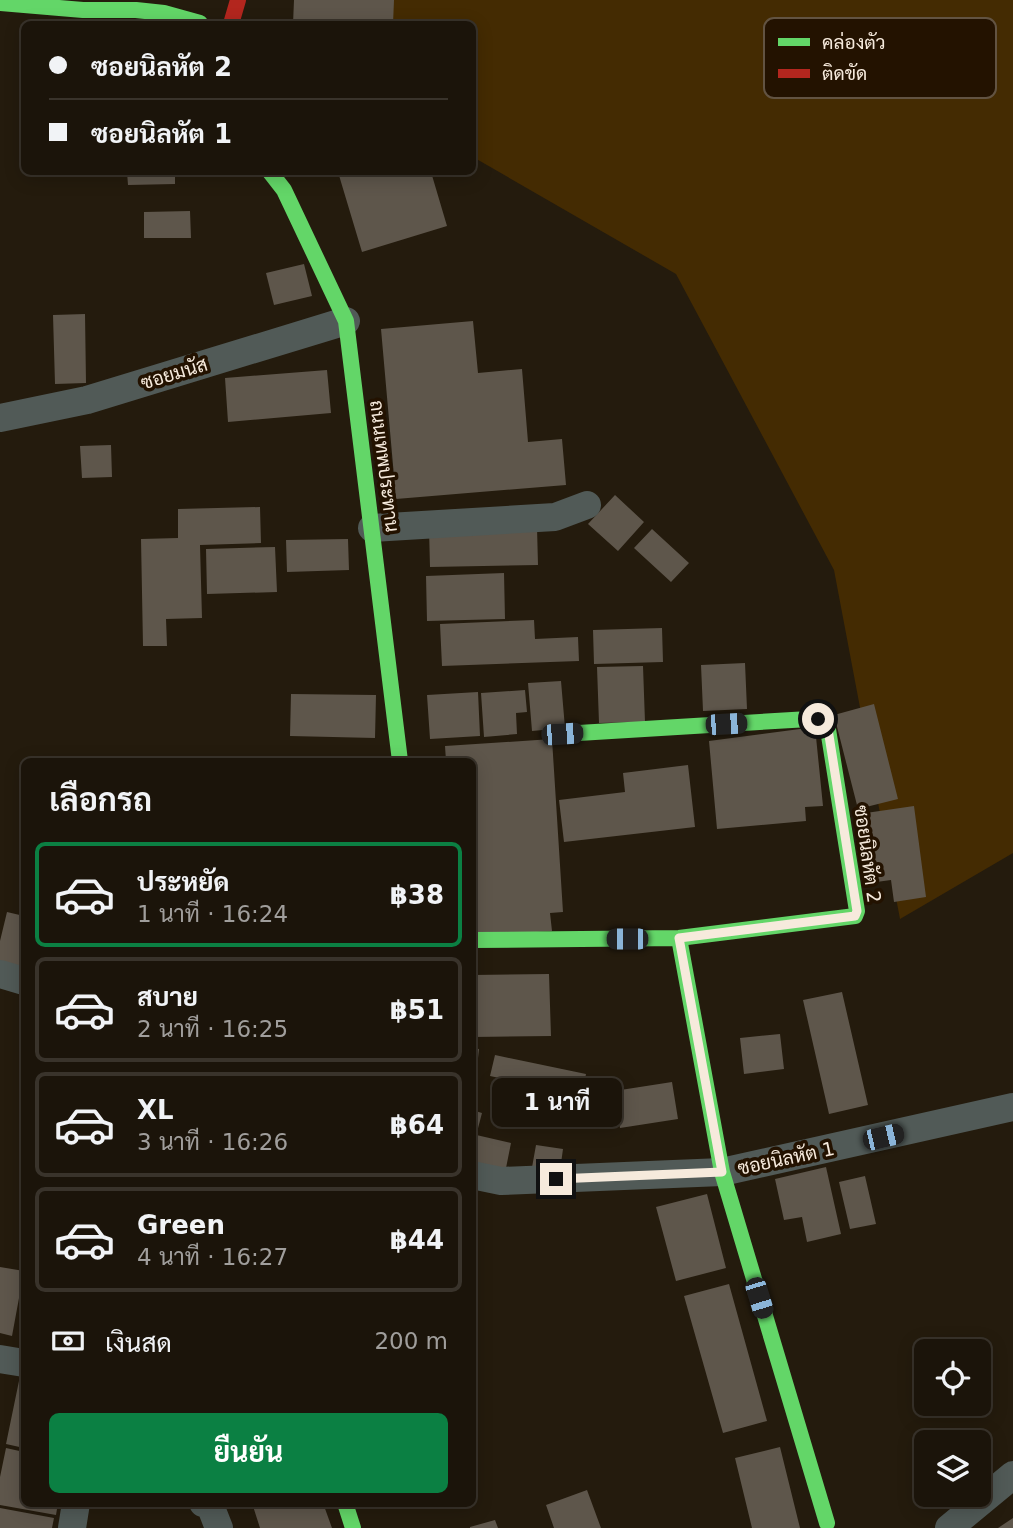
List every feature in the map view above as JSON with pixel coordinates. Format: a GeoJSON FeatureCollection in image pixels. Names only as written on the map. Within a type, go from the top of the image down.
{"type":"FeatureCollection","features":[{"type":"Feature","properties":{"kind":"street"},"geometry":{"type":"LineString","coordinates":[[209,21],[223,0]]}},
{"type":"Feature","properties":{"kind":"street"},"geometry":{"type":"LineString","coordinates":[[232,21],[238,0]]}},
{"type":"Feature","properties":{"kind":"street"},"geometry":{"type":"LineString","coordinates":[[0,3],[83,10],[136,10],[199,21]]}},
{"type":"Feature","properties":{"kind":"street"},"geometry":{"type":"LineString","coordinates":[[83,10],[96,21]]}},
{"type":"Feature","properties":{"kind":"street","name":"ถนนเทพประทาน"},"geometry":{"type":"LineString","coordinates":[[272,175],[284,190],[346,321],[400,758]]}},
{"type":"Feature","properties":{"kind":"street","name":"ถนนเทพประทาน"},"geometry":{"type":"LineString","coordinates":[[284,175],[284,190]]}},
{"type":"Feature","properties":{"kind":"street","name":"ซอยมนัส"},"geometry":{"type":"LineString","coordinates":[[0,418],[87,400],[346,321]]}},
{"type":"Feature","properties":{"kind":"street"},"geometry":{"type":"LineString","coordinates":[[372,528],[555,517],[587,505]]}},
{"type":"Feature","properties":{"kind":"street","name":"ซอยนิลหัต 2"},"geometry":{"type":"LineString","coordinates":[[476,940],[679,938],[855,916],[857,911],[827,723],[808,719],[562,734]]}},
{"type":"Feature","properties":{"kind":"street"},"geometry":{"type":"LineString","coordinates":[[679,938],[722,1172],[827,1523]]}},
{"type":"Feature","properties":{"kind":"street"},"geometry":{"type":"LineString","coordinates":[[0,974],[21,980]]}},
{"type":"Feature","properties":{"kind":"street","name":"ซอยนิลหัต 1"},"geometry":{"type":"LineString","coordinates":[[476,1176],[501,1181],[722,1172],[1013,1107]]}},
{"type":"Feature","properties":{"kind":"street"},"geometry":{"type":"LineString","coordinates":[[0,1359],[21,1362]]}},
{"type":"Feature","properties":{"kind":"street"},"geometry":{"type":"LineString","coordinates":[[949,1528],[1013,1475]]}},
{"type":"Feature","properties":{"kind":"street"},"geometry":{"type":"LineString","coordinates":[[72,1528],[75,1507]]}},
{"type":"Feature","properties":{"kind":"street"},"geometry":{"type":"LineString","coordinates":[[211,1507],[219,1528]]}},
{"type":"Feature","properties":{"kind":"street"},"geometry":{"type":"LineString","coordinates":[[346,1507],[354,1528]]}},
{"type":"Feature","properties":{"kind":"shaded area"},"geometry":{"type":"Polygon","coordinates":[[[332,0],[1013,0],[1013,853],[900,919],[834,570],[676,274],[476,159],[476,21],[329,21],[332,0]]]}},
{"type":"Feature","properties":{"kind":"building"},"geometry":{"type":"Polygon","coordinates":[[[294,0],[394,0],[393,21],[293,21],[294,0]]]}},
{"type":"Feature","properties":{"kind":"building"},"geometry":{"type":"Polygon","coordinates":[[[127,175],[175,175],[175,184],[128,185],[127,175]]]}},
{"type":"Feature","properties":{"kind":"building"},"geometry":{"type":"Polygon","coordinates":[[[339,175],[432,175],[447,226],[362,252],[339,175]]]}},
{"type":"Feature","properties":{"kind":"building"},"geometry":{"type":"Polygon","coordinates":[[[190,211],[191,238],[144,238],[144,212],[190,211]]]}},
{"type":"Feature","properties":{"kind":"building"},"geometry":{"type":"Polygon","coordinates":[[[304,264],[312,296],[274,305],[266,273],[304,264]]]}},
{"type":"Feature","properties":{"kind":"building"},"geometry":{"type":"Polygon","coordinates":[[[85,314],[86,383],[55,384],[53,315],[85,314]]]}},
{"type":"Feature","properties":{"kind":"building"},"geometry":{"type":"Polygon","coordinates":[[[473,321],[478,373],[522,369],[528,442],[562,439],[566,485],[396,499],[381,329],[473,321]]]}},
{"type":"Feature","properties":{"kind":"building"},"geometry":{"type":"Polygon","coordinates":[[[327,370],[331,413],[228,422],[225,378],[327,370]]]}},
{"type":"Feature","properties":{"kind":"building"},"geometry":{"type":"Polygon","coordinates":[[[111,445],[112,477],[82,478],[80,446],[111,445]]]}},
{"type":"Feature","properties":{"kind":"building"},"geometry":{"type":"Polygon","coordinates":[[[615,495],[644,522],[618,551],[588,524],[615,495]]]}},
{"type":"Feature","properties":{"kind":"building"},"geometry":{"type":"Polygon","coordinates":[[[260,507],[261,543],[200,545],[202,618],[166,619],[167,646],[143,646],[141,539],[178,538],[178,509],[260,507]]]}},
{"type":"Feature","properties":{"kind":"building"},"geometry":{"type":"Polygon","coordinates":[[[537,527],[538,565],[430,567],[429,529],[537,527]]]}},
{"type":"Feature","properties":{"kind":"building"},"geometry":{"type":"Polygon","coordinates":[[[652,529],[689,563],[671,582],[634,548],[652,529]]]}},
{"type":"Feature","properties":{"kind":"building"},"geometry":{"type":"Polygon","coordinates":[[[348,539],[349,570],[287,572],[286,540],[348,539]]]}},
{"type":"Feature","properties":{"kind":"building"},"geometry":{"type":"Polygon","coordinates":[[[275,547],[277,592],[207,594],[206,549],[275,547]]]}},
{"type":"Feature","properties":{"kind":"building"},"geometry":{"type":"Polygon","coordinates":[[[504,573],[505,619],[427,621],[426,576],[504,573]]]}},
{"type":"Feature","properties":{"kind":"building"},"geometry":{"type":"Polygon","coordinates":[[[534,620],[535,639],[578,637],[579,661],[442,666],[440,624],[534,620]]]}},
{"type":"Feature","properties":{"kind":"building"},"geometry":{"type":"Polygon","coordinates":[[[662,628],[663,662],[594,664],[593,630],[662,628]]]}},
{"type":"Feature","properties":{"kind":"building"},"geometry":{"type":"Polygon","coordinates":[[[745,663],[747,709],[703,711],[701,665],[745,663]]]}},
{"type":"Feature","properties":{"kind":"building"},"geometry":{"type":"Polygon","coordinates":[[[643,666],[645,722],[599,723],[597,667],[643,666]]]}},
{"type":"Feature","properties":{"kind":"building"},"geometry":{"type":"Polygon","coordinates":[[[561,681],[565,728],[532,731],[528,683],[561,681]]]}},
{"type":"Feature","properties":{"kind":"building"},"geometry":{"type":"Polygon","coordinates":[[[525,690],[527,712],[516,713],[517,734],[484,737],[481,693],[525,690]]]}},
{"type":"Feature","properties":{"kind":"building"},"geometry":{"type":"Polygon","coordinates":[[[478,692],[480,736],[430,739],[427,695],[478,692]]]}},
{"type":"Feature","properties":{"kind":"building"},"geometry":{"type":"Polygon","coordinates":[[[291,694],[376,695],[375,738],[290,736],[291,694]]]}},
{"type":"Feature","properties":{"kind":"building"},"geometry":{"type":"Polygon","coordinates":[[[874,704],[898,799],[858,809],[834,715],[874,704]]]}},
{"type":"Feature","properties":{"kind":"building"},"geometry":{"type":"Polygon","coordinates":[[[815,727],[823,806],[805,807],[806,821],[717,829],[709,741],[815,727]]]}},
{"type":"Feature","properties":{"kind":"building"},"geometry":{"type":"Polygon","coordinates":[[[552,739],[563,912],[550,913],[552,931],[476,936],[476,758],[446,758],[445,746],[552,739]]]}},
{"type":"Feature","properties":{"kind":"building"},"geometry":{"type":"Polygon","coordinates":[[[688,765],[695,827],[564,842],[559,800],[625,792],[623,773],[688,765]]]}},
{"type":"Feature","properties":{"kind":"building"},"geometry":{"type":"Polygon","coordinates":[[[914,806],[926,897],[894,902],[891,880],[869,883],[859,814],[914,806]]]}},
{"type":"Feature","properties":{"kind":"building"},"geometry":{"type":"Polygon","coordinates":[[[7,912],[21,915],[21,966],[0,961],[0,941],[7,912]]]}},
{"type":"Feature","properties":{"kind":"building"},"geometry":{"type":"Polygon","coordinates":[[[549,974],[551,1036],[476,1037],[476,975],[549,974]]]}},
{"type":"Feature","properties":{"kind":"building"},"geometry":{"type":"Polygon","coordinates":[[[842,992],[868,1105],[829,1114],[803,1000],[842,992]]]}},
{"type":"Feature","properties":{"kind":"building"},"geometry":{"type":"Polygon","coordinates":[[[780,1034],[784,1069],[744,1074],[740,1038],[780,1034]]]}},
{"type":"Feature","properties":{"kind":"building"},"geometry":{"type":"Polygon","coordinates":[[[476,1049],[479,1049],[476,1076],[476,1049]]]}},
{"type":"Feature","properties":{"kind":"building"},"geometry":{"type":"Polygon","coordinates":[[[495,1055],[586,1074],[582,1095],[490,1076],[495,1055]]]}},
{"type":"Feature","properties":{"kind":"building"},"geometry":{"type":"Polygon","coordinates":[[[672,1082],[678,1119],[620,1128],[614,1091],[672,1082]]]}},
{"type":"Feature","properties":{"kind":"building"},"geometry":{"type":"Polygon","coordinates":[[[476,1111],[482,1113],[476,1132],[476,1111]]]}},
{"type":"Feature","properties":{"kind":"building"},"geometry":{"type":"Polygon","coordinates":[[[476,1135],[511,1143],[504,1178],[476,1172],[476,1135]]]}},
{"type":"Feature","properties":{"kind":"building"},"geometry":{"type":"Polygon","coordinates":[[[536,1145],[563,1149],[559,1178],[531,1173],[536,1145]]]}},
{"type":"Feature","properties":{"kind":"building"},"geometry":{"type":"Polygon","coordinates":[[[826,1167],[841,1234],[807,1242],[802,1217],[784,1220],[775,1179],[826,1167]]]}},
{"type":"Feature","properties":{"kind":"building"},"geometry":{"type":"Polygon","coordinates":[[[865,1176],[876,1224],[850,1229],[839,1182],[865,1176]]]}},
{"type":"Feature","properties":{"kind":"building"},"geometry":{"type":"Polygon","coordinates":[[[707,1194],[726,1268],[676,1281],[656,1207],[707,1194]]]}},
{"type":"Feature","properties":{"kind":"building"},"geometry":{"type":"Polygon","coordinates":[[[0,1267],[21,1270],[21,1287],[12,1336],[0,1333],[0,1267]]]}},
{"type":"Feature","properties":{"kind":"building"},"geometry":{"type":"Polygon","coordinates":[[[729,1284],[767,1421],[723,1433],[684,1296],[729,1284]]]}},
{"type":"Feature","properties":{"kind":"building"},"geometry":{"type":"Polygon","coordinates":[[[20,1376],[21,1447],[6,1444],[20,1376]]]}},
{"type":"Feature","properties":{"kind":"building"},"geometry":{"type":"Polygon","coordinates":[[[780,1447],[800,1528],[752,1528],[735,1458],[780,1447]]]}},
{"type":"Feature","properties":{"kind":"building"},"geometry":{"type":"Polygon","coordinates":[[[6,1448],[21,1451],[21,1507],[57,1507],[56,1515],[0,1505],[0,1477],[6,1448]]]}},
{"type":"Feature","properties":{"kind":"building"},"geometry":{"type":"Polygon","coordinates":[[[587,1490],[601,1528],[554,1528],[546,1505],[587,1490]]]}},
{"type":"Feature","properties":{"kind":"building"},"geometry":{"type":"Polygon","coordinates":[[[253,1507],[324,1507],[332,1528],[260,1528],[253,1507]]]}},
{"type":"Feature","properties":{"kind":"building"},"geometry":{"type":"Polygon","coordinates":[[[0,1508],[54,1518],[52,1528],[0,1528],[0,1508]]]}},
{"type":"Feature","properties":{"kind":"building"},"geometry":{"type":"Polygon","coordinates":[[[1013,1518],[1013,1528],[998,1528],[1013,1518]]]}},
{"type":"Feature","properties":{"kind":"building"},"geometry":{"type":"Polygon","coordinates":[[[495,1520],[498,1528],[470,1528],[470,1527],[495,1520]]]}},
{"type":"Feature","properties":{"kind":"traffic: fast"},"geometry":{"type":"LineString","coordinates":[[0,3],[83,10],[136,10],[164,13],[193,21]]}},
{"type":"Feature","properties":{"kind":"traffic: fast"},"geometry":{"type":"LineString","coordinates":[[272,175],[284,190],[346,321],[400,758]]}},
{"type":"Feature","properties":{"kind":"traffic: fast"},"geometry":{"type":"LineString","coordinates":[[476,940],[679,938],[855,916],[857,911],[827,723],[809,719],[562,734]]}},
{"type":"Feature","properties":{"kind":"traffic: fast"},"geometry":{"type":"LineString","coordinates":[[679,938],[722,1172],[827,1523]]}},
{"type":"Feature","properties":{"kind":"traffic: fast"},"geometry":{"type":"LineString","coordinates":[[346,1507],[353,1528]]}},
{"type":"Feature","properties":{"kind":"traffic: jam"},"geometry":{"type":"LineString","coordinates":[[232,21],[238,0]]}},
{"type":"Feature","properties":{"kind":"route"},"geometry":{"type":"LineString","coordinates":[[556,1179],[722,1172],[679,938],[855,916],[857,911],[827,723],[818,719]]}}]}
